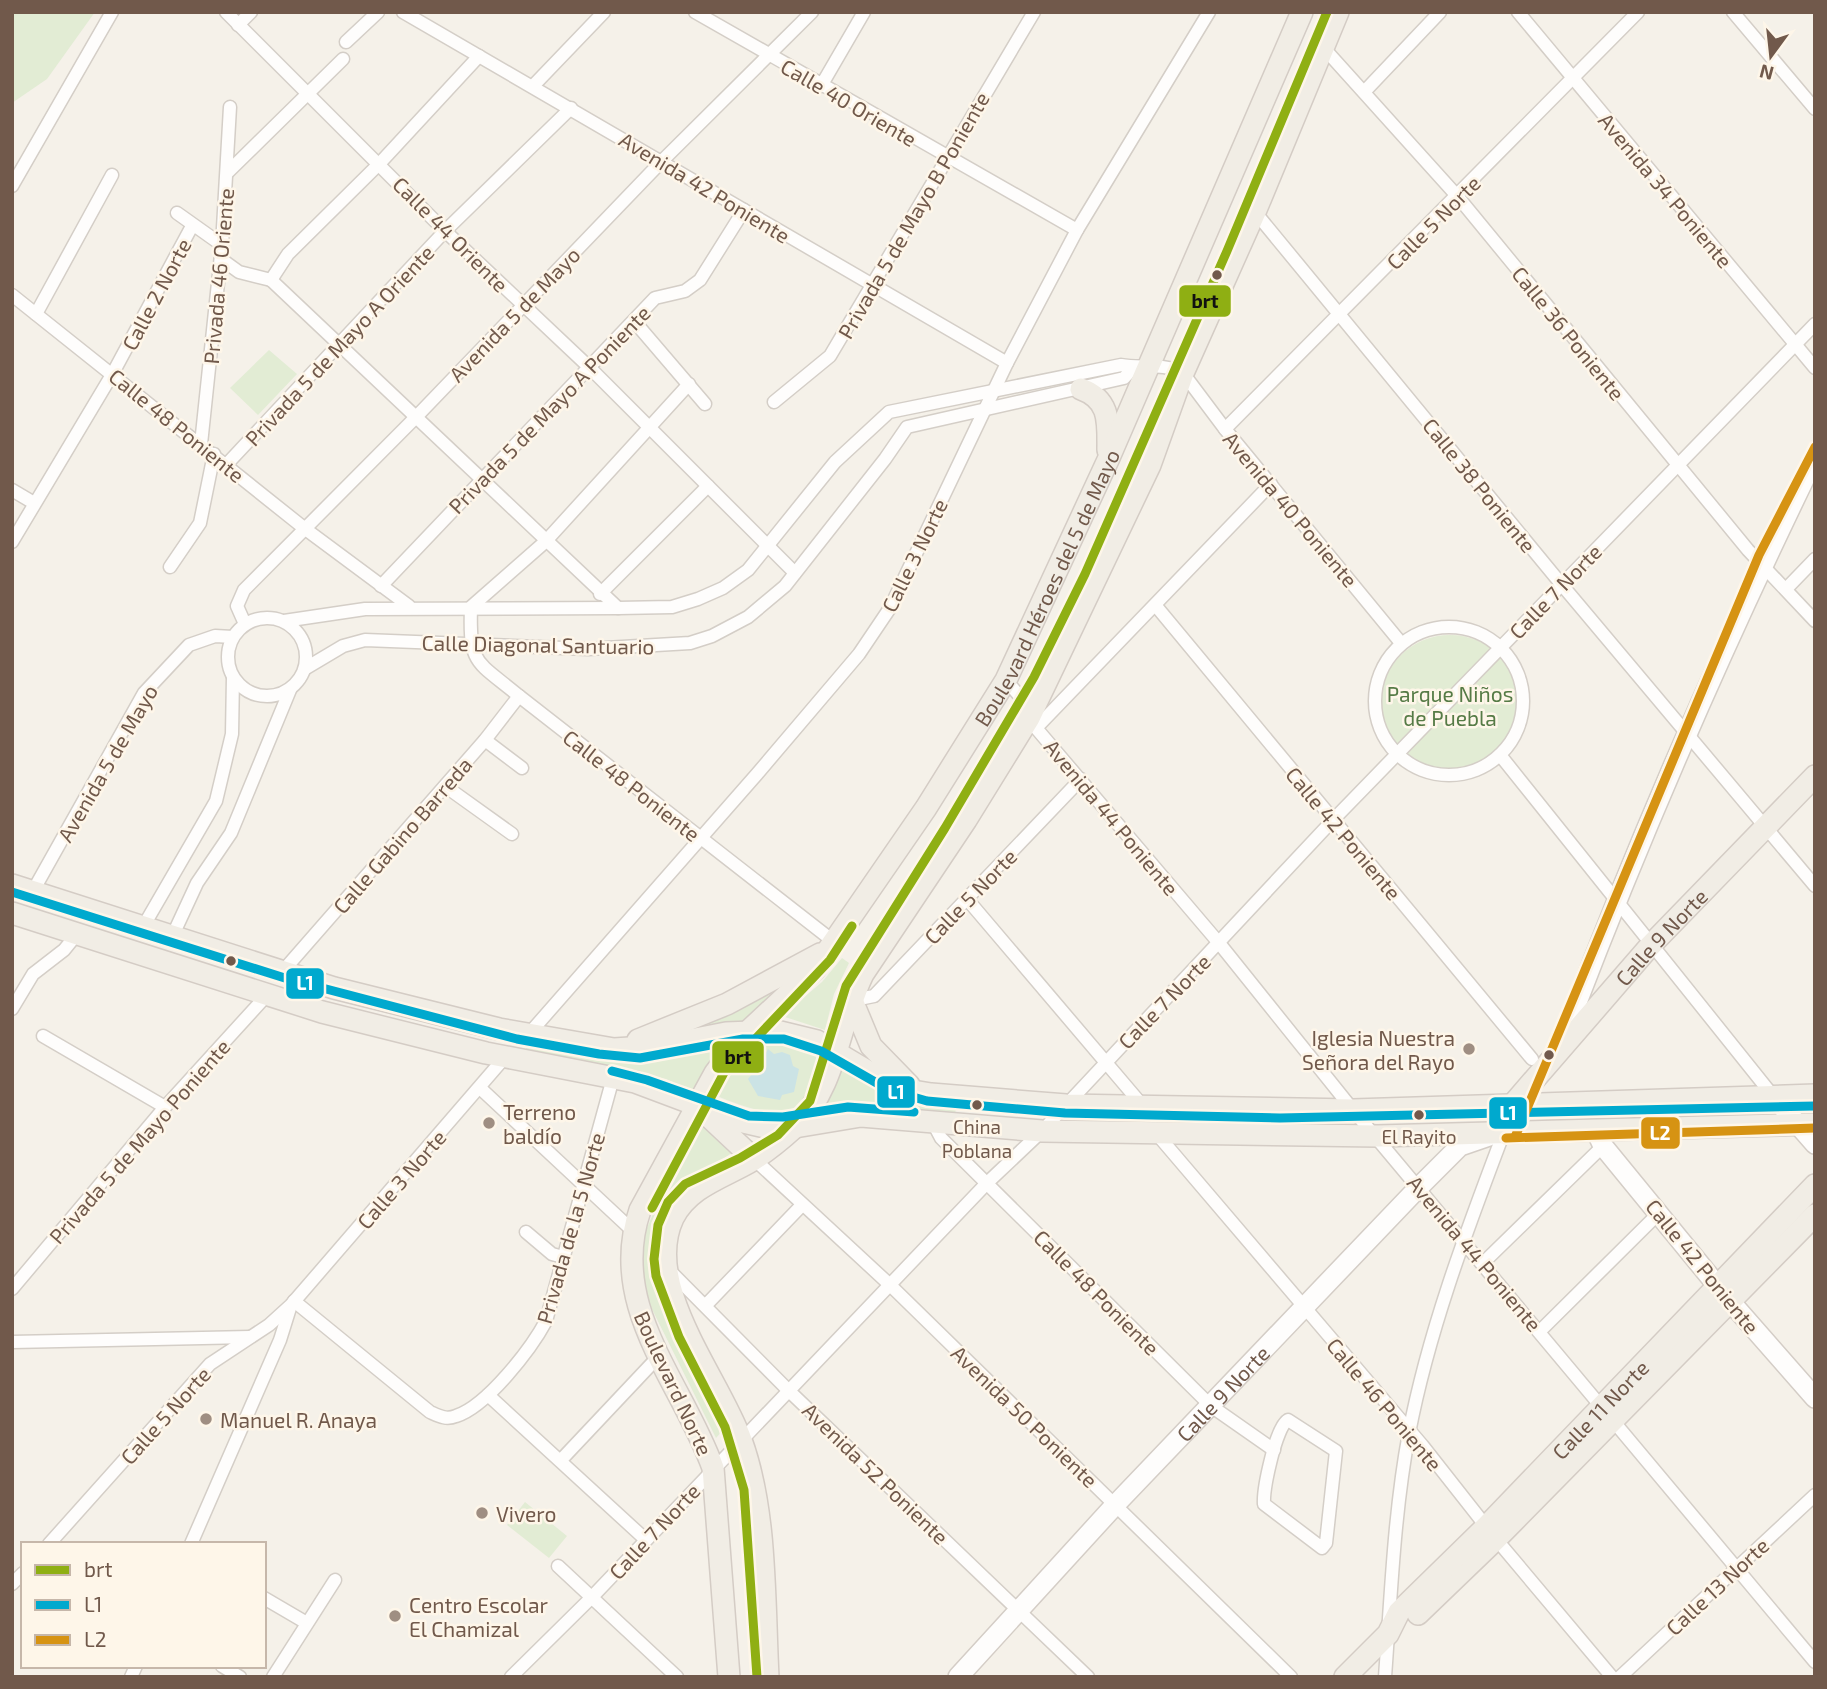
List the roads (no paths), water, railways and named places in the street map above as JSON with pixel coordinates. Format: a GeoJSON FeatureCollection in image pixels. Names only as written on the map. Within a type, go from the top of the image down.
{"type":"FeatureCollection","features":[{"type":"Feature","properties":{"kind":"main road","name":"Boulevard Héroes del 5 de Mayo"},"geometry":{"type":"LineString","coordinates":[[696,1104],[729,1054],[748,1031],[806,980],[926,808],[1006,680],[1108,460],[1140,366],[1301,12]]}},
{"type":"Feature","properties":{"kind":"main road","name":"Boulevard Héroes del 5 de Mayo"},"geometry":{"type":"LineString","coordinates":[[795,1127],[826,1086],[852,997],[863,974],[1033,723],[1150,465],[1183,373],[1255,212],[1338,12]]}},
{"type":"Feature","properties":{"kind":"main road"},"geometry":{"type":"LineString","coordinates":[[1081,389],[1097,397],[1106,409],[1108,460]]}},
{"type":"Feature","properties":{"kind":"main road"},"geometry":{"type":"LineString","coordinates":[[1559,1050],[1616,900],[1763,566],[1815,457]]}},
{"type":"Feature","properties":{"kind":"main road","name":"Calle 9 Norte"},"geometry":{"type":"LineString","coordinates":[[1514,1103],[1650,946],[1815,776]]}},
{"type":"Feature","properties":{"kind":"main road"},"geometry":{"type":"LineString","coordinates":[[12,885],[356,994],[528,1035],[614,1049],[660,1046],[748,1031],[796,1034],[835,1051],[884,1081],[916,1091],[1066,1105],[1353,1110],[1815,1095]]}},
{"type":"Feature","properties":{"kind":"main road"},"geometry":{"type":"LineString","coordinates":[[12,913],[366,1024],[656,1087],[753,1125],[795,1127],[828,1119],[861,1116],[1042,1131],[1378,1136],[1504,1132],[1600,1138],[1807,1125]]}},
{"type":"Feature","properties":{"kind":"main road"},"geometry":{"type":"LineString","coordinates":[[614,1049],[727,1004],[831,945]]}},
{"type":"Feature","properties":{"kind":"main road"},"geometry":{"type":"LineString","coordinates":[[852,997],[871,1046],[916,1091]]}},
{"type":"Feature","properties":{"kind":"main road"},"geometry":{"type":"LineString","coordinates":[[656,1087],[666,1098],[673,1119],[670,1155]]}},
{"type":"Feature","properties":{"kind":"main road"},"geometry":{"type":"LineString","coordinates":[[1773,1096],[1807,1125],[1815,1144]]}},
{"type":"Feature","properties":{"kind":"main road"},"geometry":{"type":"LineString","coordinates":[[696,1104],[754,1159],[806,1135],[861,1116]]}},
{"type":"Feature","properties":{"kind":"main road","name":"Boulevard Norte"},"geometry":{"type":"LineString","coordinates":[[696,1104],[640,1210],[633,1231],[629,1258],[631,1279],[643,1320],[702,1437],[713,1468],[729,1677]]}},
{"type":"Feature","properties":{"kind":"main road","name":"Boulevard Norte"},"geometry":{"type":"LineString","coordinates":[[768,1677],[757,1511],[741,1440],[675,1300],[666,1268],[668,1235],[681,1206],[694,1192],[754,1159],[795,1127]]}},
{"type":"Feature","properties":{"kind":"main road","name":"Calle 9 Norte"},"geometry":{"type":"LineString","coordinates":[[958,1677],[1116,1504],[1460,1146],[1504,1132]]}},
{"type":"Feature","properties":{"kind":"main road","name":"Calle 42 Poniente"},"geometry":{"type":"LineString","coordinates":[[1600,1138],[1723,1292],[1815,1398]]}},
{"type":"Feature","properties":{"kind":"main road","name":"Calle 11 Norte"},"geometry":{"type":"LineString","coordinates":[[1345,1677],[1388,1634],[1399,1632],[1723,1292],[1815,1185]]}},
{"type":"Feature","properties":{"kind":"main road","name":"Calle 11 Norte"},"geometry":{"type":"LineString","coordinates":[[1723,1292],[1815,1215]]}},
{"type":"Feature","properties":{"kind":"street"},"geometry":{"type":"LineString","coordinates":[[12,186],[113,12]]}},
{"type":"Feature","properties":{"kind":"street","name":"Calle 44 Oriente"},"geometry":{"type":"LineString","coordinates":[[226,12],[380,163],[445,231],[590,367],[795,573]]}},
{"type":"Feature","properties":{"kind":"street"},"geometry":{"type":"LineString","coordinates":[[238,24],[251,12]]}},
{"type":"Feature","properties":{"kind":"street"},"geometry":{"type":"LineString","coordinates":[[346,42],[379,12]]}},
{"type":"Feature","properties":{"kind":"street","name":"Avenida 42 Poniente"},"geometry":{"type":"LineString","coordinates":[[403,12],[662,160],[1007,363]]}},
{"type":"Feature","properties":{"kind":"street"},"geometry":{"type":"LineString","coordinates":[[533,86],[604,12]]}},
{"type":"Feature","properties":{"kind":"street","name":"Calle 40 Oriente"},"geometry":{"type":"LineString","coordinates":[[695,12],[1077,230]]}},
{"type":"Feature","properties":{"kind":"street","name":"Avenida 5 de Mayo"},"geometry":{"type":"LineString","coordinates":[[245,624],[237,606],[238,598],[662,160],[812,12]]}},
{"type":"Feature","properties":{"kind":"street"},"geometry":{"type":"LineString","coordinates":[[821,86],[864,12]]}},
{"type":"Feature","properties":{"kind":"street","name":"Privada 5 de Mayo B Poniente"},"geometry":{"type":"LineString","coordinates":[[774,402],[830,356],[945,157],[1034,12]]}},
{"type":"Feature","properties":{"kind":"street"},"geometry":{"type":"LineString","coordinates":[[1365,91],[1440,12]]}},
{"type":"Feature","properties":{"kind":"street","name":"Avenida 34 Poniente"},"geometry":{"type":"LineString","coordinates":[[1518,12],[1815,369]]}},
{"type":"Feature","properties":{"kind":"street","name":"Calle 5 Norte"},"geometry":{"type":"LineString","coordinates":[[1225,429],[1458,197],[1638,12]]}},
{"type":"Feature","properties":{"kind":"street"},"geometry":{"type":"LineString","coordinates":[[1734,12],[1815,109]]}},
{"type":"Feature","properties":{"kind":"street","name":"Calle 3 Norte"},"geometry":{"type":"LineString","coordinates":[[528,1035],[702,840],[859,654],[890,608],[1007,363],[1077,230],[1207,13]]}},
{"type":"Feature","properties":{"kind":"street","name":"Calle 36 Poniente"},"geometry":{"type":"LineString","coordinates":[[1322,46],[1458,197],[1676,466],[1815,621]]}},
{"type":"Feature","properties":{"kind":"street"},"geometry":{"type":"LineString","coordinates":[[271,280],[288,254],[380,163],[479,56]]}},
{"type":"Feature","properties":{"kind":"street"},"geometry":{"type":"LineString","coordinates":[[227,173],[343,59]]}},
{"type":"Feature","properties":{"kind":"street","name":"Privada 46 Oriente"},"geometry":{"type":"LineString","coordinates":[[201,444],[221,259],[230,107]]}},
{"type":"Feature","properties":{"kind":"street","name":"Privada 5 de Mayo A Oriente"},"geometry":{"type":"LineString","coordinates":[[227,464],[445,231],[571,108]]}},
{"type":"Feature","properties":{"kind":"street"},"geometry":{"type":"LineString","coordinates":[[36,314],[112,175]]}},
{"type":"Feature","properties":{"kind":"street","name":"Privada 5 de Mayo A Poniente"},"geometry":{"type":"LineString","coordinates":[[381,586],[655,298],[685,291],[700,281],[744,210]]}},
{"type":"Feature","properties":{"kind":"street","name":"Calle 38 Poniente"},"geometry":{"type":"LineString","coordinates":[[1255,212],[1562,585],[1815,886]]}},
{"type":"Feature","properties":{"kind":"street"},"geometry":{"type":"LineString","coordinates":[[177,213],[222,245]]}},
{"type":"Feature","properties":{"kind":"street","name":"Calle 2 Norte"},"geometry":{"type":"LineString","coordinates":[[12,542],[113,373],[192,226]]}},
{"type":"Feature","properties":{"kind":"street"},"geometry":{"type":"LineString","coordinates":[[221,259],[239,272],[271,280],[482,478],[600,594],[618,608]]}},
{"type":"Feature","properties":{"kind":"street","name":"Calle 48 Poniente"},"geometry":{"type":"LineString","coordinates":[[12,295],[304,528],[409,606]]}},
{"type":"Feature","properties":{"kind":"street"},"geometry":{"type":"LineString","coordinates":[[634,321],[705,404]]}},
{"type":"Feature","properties":{"kind":"street","name":"Calle 7 Norte"},"geometry":{"type":"LineString","coordinates":[[511,1677],[592,1597],[787,1389],[986,1183],[1042,1131],[1333,820],[1815,324]]}},
{"type":"Feature","properties":{"kind":"street","name":"Calle Diagonal Santuario"},"geometry":{"type":"LineString","coordinates":[[284,621],[365,608],[409,606],[672,607],[705,597],[741,576],[835,462],[889,412],[1121,365],[1140,366]]}},
{"type":"Feature","properties":{"kind":"street"},"geometry":{"type":"LineString","coordinates":[[1140,366],[1183,373]]}},
{"type":"Feature","properties":{"kind":"street","name":"Calle Diagonal Santuario"},"geometry":{"type":"LineString","coordinates":[[306,668],[343,646],[365,640],[588,649],[690,643],[748,617],[772,598],[885,459],[907,427],[1124,378],[1140,366]]}},
{"type":"Feature","properties":{"kind":"street","name":"Avenida 40 Poniente"},"geometry":{"type":"LineString","coordinates":[[1183,373],[1225,429],[1401,643]]}},
{"type":"Feature","properties":{"kind":"street"},"geometry":{"type":"LineString","coordinates":[[470,646],[471,607],[545,542],[651,429],[689,384]]}},
{"type":"Feature","properties":{"kind":"street"},"geometry":{"type":"LineString","coordinates":[[170,567],[200,523],[214,454]]}},
{"type":"Feature","properties":{"kind":"street"},"geometry":{"type":"LineString","coordinates":[[1033,723],[1156,606],[1271,484]]}},
{"type":"Feature","properties":{"kind":"street"},"geometry":{"type":"LineString","coordinates":[[600,594],[708,486]]}},
{"type":"Feature","properties":{"kind":"street"},"geometry":{"type":"LineString","coordinates":[[12,491],[34,503]]}},
{"type":"Feature","properties":{"kind":"street"},"geometry":{"type":"LineString","coordinates":[[1786,589],[1815,559]]}},
{"type":"Feature","properties":{"kind":"street","name":"Calle 42 Poniente"},"geometry":{"type":"LineString","coordinates":[[1156,606],[1532,1059]]}},
{"type":"Feature","properties":{"kind":"street"},"geometry":{"type":"LineString","coordinates":[[143,927],[216,802],[232,734],[233,677],[227,657],[233,637],[245,624],[261,618],[284,621],[301,636],[305,646],[306,668],[290,690],[231,833],[197,883],[172,937]]}},
{"type":"Feature","properties":{"kind":"street"},"geometry":{"type":"LineString","coordinates":[[1443,626],[1482,634],[1501,647],[1518,672],[1524,703],[1516,734],[1500,755],[1482,767],[1453,775],[1423,771],[1398,755],[1379,728],[1374,696],[1383,664],[1401,643],[1423,631],[1443,626]]}},
{"type":"Feature","properties":{"kind":"street","name":"Avenida 5 de Mayo"},"geometry":{"type":"LineString","coordinates":[[33,891],[145,693],[189,645],[215,636],[233,637]]}},
{"type":"Feature","properties":{"kind":"street","name":"Calle 48 Poniente"},"geometry":{"type":"LineString","coordinates":[[470,646],[477,661],[519,696],[831,945]]}},
{"type":"Feature","properties":{"kind":"street"},"geometry":{"type":"LineString","coordinates":[[233,677],[252,694],[278,695],[290,690]]}},
{"type":"Feature","properties":{"kind":"street","name":"Avenida 44 Poniente"},"geometry":{"type":"LineString","coordinates":[[1006,680],[1022,699],[1033,723],[1219,943],[1353,1110],[1378,1136],[1815,1662]]}},
{"type":"Feature","properties":{"kind":"street","name":"Calle Gabino Barreda"},"geometry":{"type":"LineString","coordinates":[[283,971],[485,740],[519,696]]}},
{"type":"Feature","properties":{"kind":"street"},"geometry":{"type":"LineString","coordinates":[[485,740],[522,768]]}},
{"type":"Feature","properties":{"kind":"street"},"geometry":{"type":"LineString","coordinates":[[1500,755],[1650,946],[1773,1096]]}},
{"type":"Feature","properties":{"kind":"street","name":"Calle 5 Norte"},"geometry":{"type":"LineString","coordinates":[[852,997],[874,996],[1081,779]]}},
{"type":"Feature","properties":{"kind":"street"},"geometry":{"type":"LineString","coordinates":[[445,786],[512,834]]}},
{"type":"Feature","properties":{"kind":"street"},"geometry":{"type":"LineString","coordinates":[[967,899],[1142,1105]]}},
{"type":"Feature","properties":{"kind":"street"},"geometry":{"type":"LineString","coordinates":[[12,1009],[33,974],[65,950],[77,934]]}},
{"type":"Feature","properties":{"kind":"street","name":"Privada 5 de Mayo Poniente"},"geometry":{"type":"LineString","coordinates":[[12,1289],[165,1107],[267,995]]}},
{"type":"Feature","properties":{"kind":"street"},"geometry":{"type":"LineString","coordinates":[[43,1036],[165,1107]]}},
{"type":"Feature","properties":{"kind":"street","name":"Calle 3 Norte"},"geometry":{"type":"LineString","coordinates":[[293,1303],[506,1056]]}},
{"type":"Feature","properties":{"kind":"street","name":"Privada de la 5 Norte"},"geometry":{"type":"LineString","coordinates":[[293,1303],[430,1412],[444,1418],[457,1416],[488,1395],[538,1336],[546,1321],[613,1078]]}},
{"type":"Feature","properties":{"kind":"street"},"geometry":{"type":"LineString","coordinates":[[480,1088],[633,1231]]}},
{"type":"Feature","properties":{"kind":"street","name":"Calle 48 Poniente"},"geometry":{"type":"LineString","coordinates":[[932,1121],[941,1138],[1211,1406],[1274,1450]]}},
{"type":"Feature","properties":{"kind":"street","name":"Calle 46 Poniente"},"geometry":{"type":"LineString","coordinates":[[1156,1132],[1612,1677]]}},
{"type":"Feature","properties":{"kind":"street"},"geometry":{"type":"LineString","coordinates":[[1385,1677],[1389,1584],[1409,1432],[1432,1338],[1464,1240],[1504,1132]]}},
{"type":"Feature","properties":{"kind":"street"},"geometry":{"type":"LineString","coordinates":[[1483,1263],[1600,1138]]}},
{"type":"Feature","properties":{"kind":"street","name":"Avenida 50 Poniente"},"geometry":{"type":"LineString","coordinates":[[754,1159],[889,1284],[1291,1677]]}},
{"type":"Feature","properties":{"kind":"street"},"geometry":{"type":"LineString","coordinates":[[706,1305],[802,1205]]}},
{"type":"Feature","properties":{"kind":"street"},"geometry":{"type":"LineString","coordinates":[[1540,1331],[1660,1213]]}},
{"type":"Feature","properties":{"kind":"street"},"geometry":{"type":"LineString","coordinates":[[526,1232],[552,1254],[563,1257]]}},
{"type":"Feature","properties":{"kind":"street","name":"Avenida 52 Poniente"},"geometry":{"type":"LineString","coordinates":[[666,1268],[706,1305],[787,1389],[1088,1677]]}},
{"type":"Feature","properties":{"kind":"street"},"geometry":{"type":"LineString","coordinates":[[192,1542],[270,1364],[293,1303]]}},
{"type":"Feature","properties":{"kind":"street","name":"Calle 5 Norte"},"geometry":{"type":"LineString","coordinates":[[51,1542],[210,1364],[269,1325],[293,1303]]}},
{"type":"Feature","properties":{"kind":"street"},"geometry":{"type":"LineString","coordinates":[[12,1342],[250,1337]]}},
{"type":"Feature","properties":{"kind":"street"},"geometry":{"type":"LineString","coordinates":[[561,1460],[659,1356]]}},
{"type":"Feature","properties":{"kind":"street"},"geometry":{"type":"LineString","coordinates":[[488,1395],[645,1539]]}},
{"type":"Feature","properties":{"kind":"street"},"geometry":{"type":"LineString","coordinates":[[1285,1421],[1336,1451],[1326,1543],[1322,1548],[1264,1504],[1274,1450],[1285,1421]]}},
{"type":"Feature","properties":{"kind":"street","name":"Calle 13 Norte"},"geometry":{"type":"LineString","coordinates":[[1620,1677],[1815,1495]]}},
{"type":"Feature","properties":{"kind":"street"},"geometry":{"type":"LineString","coordinates":[[558,1566],[677,1677]]}},
{"type":"Feature","properties":{"kind":"street"},"geometry":{"type":"LineString","coordinates":[[273,1677],[305,1622],[335,1580]]}},
{"type":"Feature","properties":{"kind":"street"},"geometry":{"type":"LineString","coordinates":[[266,1599],[305,1622]]}},
{"type":"Feature","properties":{"kind":"water"},"geometry":{"type":"Polygon","coordinates":[[[768,1049],[774,1054],[782,1052],[790,1055],[793,1066],[799,1069],[794,1092],[782,1095],[780,1100],[758,1096],[748,1079],[752,1074],[749,1065],[751,1059],[765,1055],[768,1049]]]}},
{"type":"Feature","properties":{"kind":"place","name":"Iglesia Nuestra Señora del Rayo"},"geometry":{"type":"Point","coordinates":[1469,1049]}},
{"type":"Feature","properties":{"kind":"place","name":"China Poblana"},"geometry":{"type":"Point","coordinates":[977,1105]}},
{"type":"Feature","properties":{"kind":"place","name":"El Rayito"},"geometry":{"type":"Point","coordinates":[1419,1115]}},
{"type":"Feature","properties":{"kind":"place","name":"Terreno baldío"},"geometry":{"type":"Point","coordinates":[489,1123]}},
{"type":"Feature","properties":{"kind":"place","name":"Manuel R. Anaya"},"geometry":{"type":"Point","coordinates":[206,1419]}},
{"type":"Feature","properties":{"kind":"place","name":"Vivero"},"geometry":{"type":"Point","coordinates":[482,1513]}},
{"type":"Feature","properties":{"kind":"place","name":"Centro Escolar El Chamizal"},"geometry":{"type":"Point","coordinates":[395,1616]}},
{"type":"Feature","properties":{"kind":"park label","name":"Parque Niños de Puebla"},"geometry":{"type":"Point","coordinates":[1450,705]}}]}
